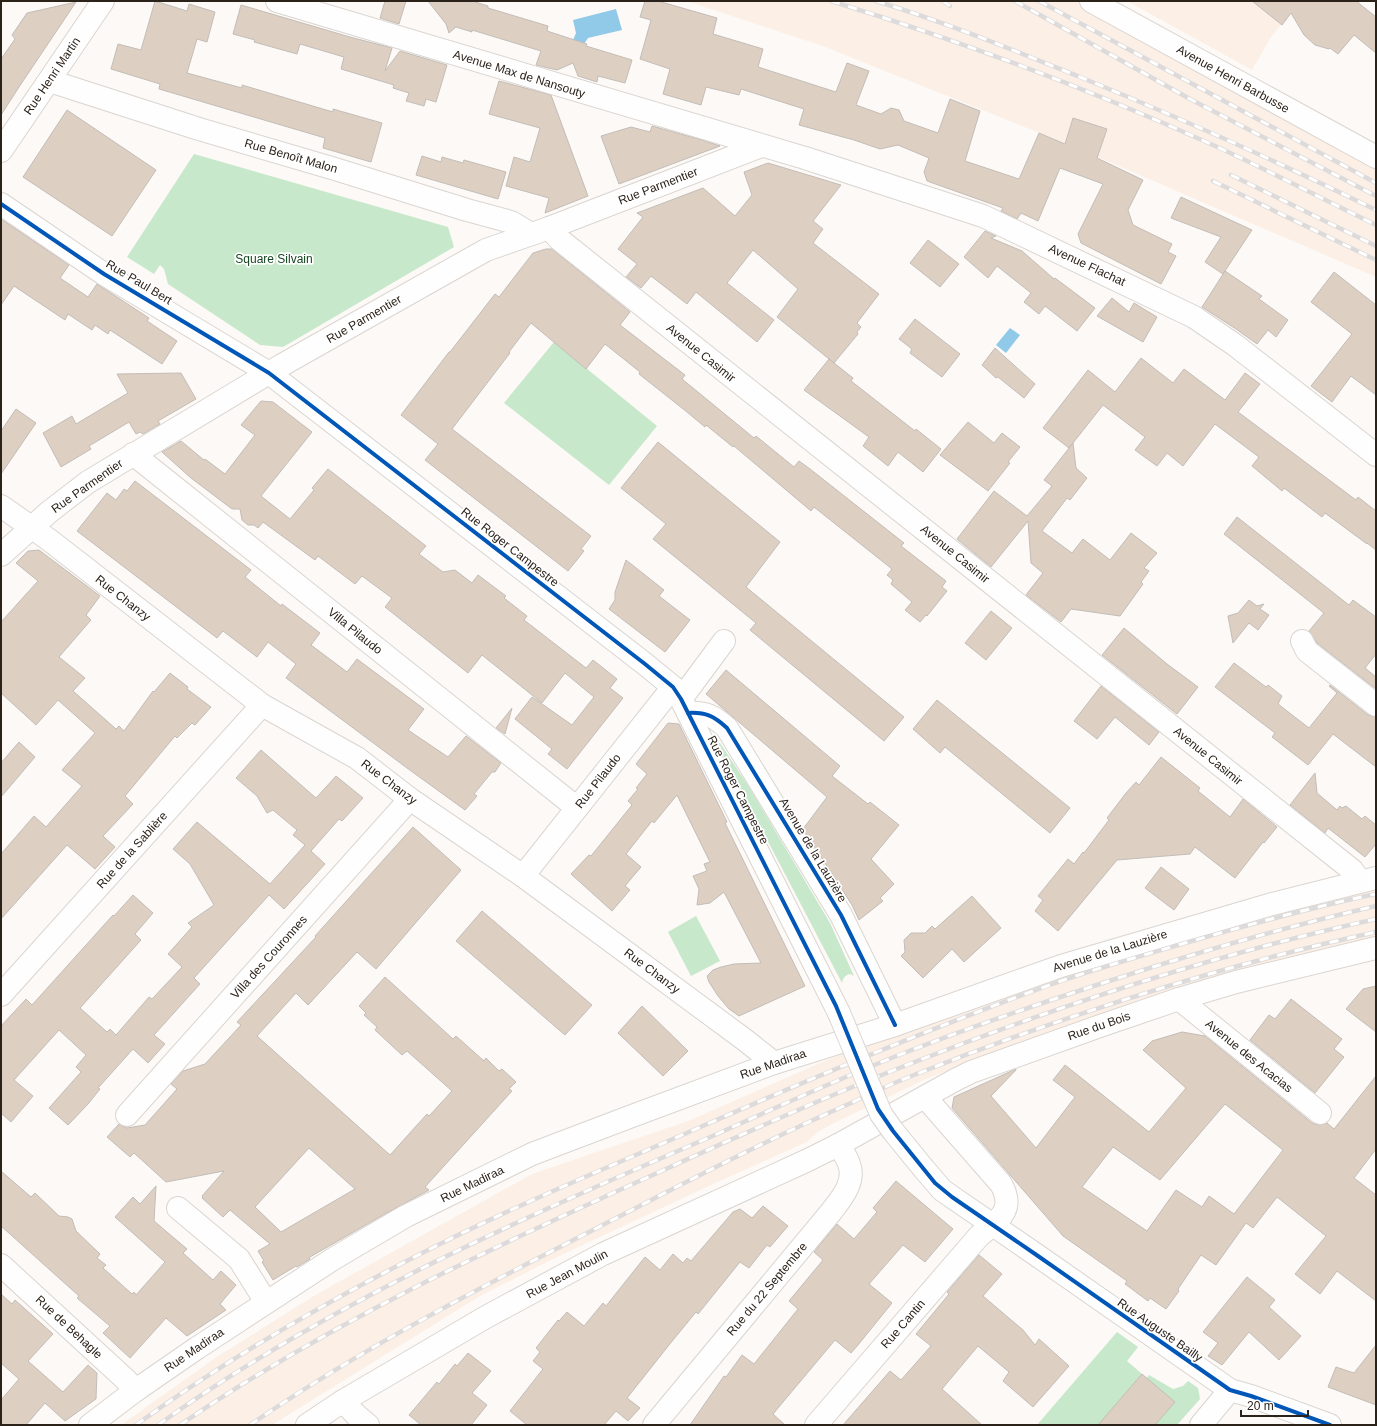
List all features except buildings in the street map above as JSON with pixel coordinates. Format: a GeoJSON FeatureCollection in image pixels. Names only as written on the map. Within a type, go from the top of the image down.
{"type":"FeatureCollection","features":[{"type":"Feature","properties":{"kind":"street","name":"Rue Henri Martin"},"geometry":{"type":"LineString","coordinates":[[1,152],[103,1]]}},
{"type":"Feature","properties":{"kind":"street","name":"Avenue Max de Nansouty"},"geometry":{"type":"LineString","coordinates":[[277,1],[761,146]]}},
{"type":"Feature","properties":{"kind":"street","name":"Avenue Henri Barbusse"},"geometry":{"type":"LineString","coordinates":[[1091,1],[1376,157]]}},
{"type":"Feature","properties":{"kind":"street","name":"Rue Benoît Malon"},"geometry":{"type":"LineString","coordinates":[[50,81],[192,126],[540,231]]}},
{"type":"Feature","properties":{"kind":"street","name":"Rue Parmentier"},"geometry":{"type":"LineString","coordinates":[[1,555],[31,528],[88,482],[269,373],[486,250],[540,231],[761,146]]}},
{"type":"Feature","properties":{"kind":"street","name":"Avenue Flachat"},"geometry":{"type":"LineString","coordinates":[[761,146],[879,181],[982,216],[1194,316],[1373,446]]}},
{"type":"Feature","properties":{"kind":"street","name":"Rue Paul Bert"},"geometry":{"type":"LineString","coordinates":[[1,204],[104,274],[269,373]]}},
{"type":"Feature","properties":{"kind":"street","name":"Avenue Casimir"},"geometry":{"type":"LineString","coordinates":[[540,231],[560,240],[1355,873],[1368,880]]}},
{"type":"Feature","properties":{"kind":"street","name":"Rue Roger Campestre"},"geometry":{"type":"LineString","coordinates":[[269,373],[645,664],[681,700],[836,1006],[881,1114],[887,1124],[942,1190],[992,1225]]}},
{"type":"Feature","properties":{"kind":"street","name":"Villa Pilaudo"},"geometry":{"type":"LineString","coordinates":[[133,454],[577,808]]}},
{"type":"Feature","properties":{"kind":"street","name":"Rue Chanzy"},"geometry":{"type":"LineString","coordinates":[[1,506],[262,705],[357,758],[410,799],[523,876],[774,1063]]}},
{"type":"Feature","properties":{"kind":"street","name":"Rue Pilaudo"},"geometry":{"type":"LineString","coordinates":[[523,876],[577,808],[681,700],[724,641]]}},
{"type":"Feature","properties":{"kind":"street"},"geometry":{"type":"LineString","coordinates":[[1302,641],[1307,651],[1376,705]]}},
{"type":"Feature","properties":{"kind":"street","name":"Avenue de la Lauzière"},"geometry":{"type":"LineString","coordinates":[[681,700],[701,713],[719,720],[727,728],[841,915],[895,1024],[1061,966],[1265,906],[1368,880]]}},
{"type":"Feature","properties":{"kind":"street","name":"Rue de la Sablière"},"geometry":{"type":"LineString","coordinates":[[1,994],[262,705]]}},
{"type":"Feature","properties":{"kind":"street","name":"Villa des Couronnes"},"geometry":{"type":"LineString","coordinates":[[127,1115],[410,799]]}},
{"type":"Feature","properties":{"kind":"street","name":"Rue du Bois"},"geometry":{"type":"LineString","coordinates":[[838,1145],[971,1072],[1179,999],[1236,982],[1376,948]]}},
{"type":"Feature","properties":{"kind":"street","name":"Avenue des Acacias"},"geometry":{"type":"LineString","coordinates":[[1179,999],[1320,1114]]}},
{"type":"Feature","properties":{"kind":"street","name":"Rue Madiraa"},"geometry":{"type":"LineString","coordinates":[[90,1425],[136,1390],[266,1302],[333,1259],[406,1216],[532,1154],[774,1063],[895,1024]]}},
{"type":"Feature","properties":{"kind":"street"},"geometry":{"type":"LineString","coordinates":[[925,1097],[1001,1184],[1006,1193],[1007,1202],[1005,1212],[998,1221],[992,1225]]}},
{"type":"Feature","properties":{"kind":"street","name":"Rue Jean Moulin"},"geometry":{"type":"LineString","coordinates":[[307,1425],[344,1401],[486,1317],[603,1254],[838,1145]]}},
{"type":"Feature","properties":{"kind":"street","name":"Rue du 22 Septembre"},"geometry":{"type":"LineString","coordinates":[[654,1425],[843,1196],[851,1177],[851,1170],[849,1162],[838,1145]]}},
{"type":"Feature","properties":{"kind":"street"},"geometry":{"type":"LineString","coordinates":[[178,1208],[239,1259],[266,1302]]}},
{"type":"Feature","properties":{"kind":"street","name":"Rue Auguste Bailly"},"geometry":{"type":"LineString","coordinates":[[992,1225],[1230,1390],[1330,1425]]}},
{"type":"Feature","properties":{"kind":"street","name":"Rue Cantin"},"geometry":{"type":"LineString","coordinates":[[816,1425],[979,1236],[992,1225]]}},
{"type":"Feature","properties":{"kind":"street","name":"Rue de Behagle"},"geometry":{"type":"LineString","coordinates":[[1,1265],[136,1390]]}},
{"type":"Feature","properties":{"kind":"street"},"geometry":{"type":"LineString","coordinates":[[1201,1425],[1230,1390]]}},
{"type":"Feature","properties":{"kind":"street"},"geometry":{"type":"LineString","coordinates":[[344,1401],[356,1415],[368,1425]]}},
{"type":"Feature","properties":{"kind":"shaded area"},"geometry":{"type":"Polygon","coordinates":[[[686,1],[1076,1],[1376,168],[1376,277],[1070,145],[820,45],[686,1]]]}},
{"type":"Feature","properties":{"kind":"shaded area"},"geometry":{"type":"Polygon","coordinates":[[[1127,1],[1301,1],[1271,37],[1252,70],[1127,1]]]}},
{"type":"Feature","properties":{"kind":"shaded area"},"geometry":{"type":"Polygon","coordinates":[[[1376,886],[1376,941],[1142,1001],[1014,1045],[926,1079],[834,1123],[818,1132],[807,1142],[555,1258],[480,1296],[272,1425],[121,1425],[215,1358],[317,1294],[532,1174],[688,1121],[827,1060],[896,1033],[1065,973],[1376,886]]]}},
{"type":"Feature","properties":{"kind":"green space","name":"Square Silvain"},"geometry":{"type":"Polygon","coordinates":[[[194,154],[448,227],[454,247],[283,347],[260,345],[168,284],[164,269],[160,265],[154,274],[127,257],[194,154]]]}},
{"type":"Feature","properties":{"kind":"green space"},"geometry":{"type":"Polygon","coordinates":[[[554,342],[657,426],[609,485],[504,403],[554,342]]]}},
{"type":"Feature","properties":{"kind":"green space"},"geometry":{"type":"Polygon","coordinates":[[[720,743],[749,787],[830,923],[854,976],[850,974],[847,975],[842,983],[717,744],[720,743]]]}},
{"type":"Feature","properties":{"kind":"green space"},"geometry":{"type":"Polygon","coordinates":[[[696,916],[720,961],[691,976],[668,932],[696,916]]]}},
{"type":"Feature","properties":{"kind":"green space"},"geometry":{"type":"Polygon","coordinates":[[[1117,1332],[1138,1347],[1127,1361],[1142,1374],[1099,1425],[1037,1425],[1117,1332]]]}},
{"type":"Feature","properties":{"kind":"green space"},"geometry":{"type":"Polygon","coordinates":[[[1149,1375],[1173,1389],[1183,1386],[1188,1381],[1198,1388],[1200,1399],[1177,1425],[1155,1425],[1174,1403],[1147,1378],[1149,1375]]]}},
{"type":"Feature","properties":{"kind":"water"},"geometry":{"type":"Polygon","coordinates":[[[616,9],[622,30],[588,38],[584,44],[573,40],[576,33],[573,20],[616,9]]]}},
{"type":"Feature","properties":{"kind":"water"},"geometry":{"type":"Polygon","coordinates":[[[1010,328],[1020,335],[1006,353],[996,345],[1010,328]]]}},
{"type":"Feature","properties":{"kind":"railway"},"geometry":{"type":"LineString","coordinates":[[831,1],[976,49],[1119,104],[1275,174],[1376,225]]}},
{"type":"Feature","properties":{"kind":"railway"},"geometry":{"type":"LineString","coordinates":[[876,1],[979,37],[1192,124],[1376,210]]}},
{"type":"Feature","properties":{"kind":"railway"},"geometry":{"type":"LineString","coordinates":[[943,1],[950,6]]}},
{"type":"Feature","properties":{"kind":"railway"},"geometry":{"type":"LineString","coordinates":[[1015,1],[1190,99],[1376,196]]}},
{"type":"Feature","properties":{"kind":"railway"},"geometry":{"type":"LineString","coordinates":[[1039,1],[1376,183]]}},
{"type":"Feature","properties":{"kind":"railway"},"geometry":{"type":"LineString","coordinates":[[1231,175],[1376,246]]}},
{"type":"Feature","properties":{"kind":"railway"},"geometry":{"type":"LineString","coordinates":[[1213,181],[1376,260]]}},
{"type":"Feature","properties":{"kind":"railway"},"geometry":{"type":"LineString","coordinates":[[136,1425],[244,1353],[319,1308],[395,1267],[529,1202],[781,1092],[920,1034],[1076,976],[1256,923],[1376,894]]}},
{"type":"Feature","properties":{"kind":"railway"},"geometry":{"type":"LineString","coordinates":[[158,1425],[222,1381],[288,1341],[425,1267],[565,1200],[855,1073],[979,1025],[1139,971],[1274,932],[1376,906]]}},
{"type":"Feature","properties":{"kind":"railway"},"geometry":{"type":"LineString","coordinates":[[180,1425],[236,1388],[294,1353],[412,1289],[533,1230],[812,1104],[965,1043],[1080,1002],[1257,948],[1376,919]]}},
{"type":"Feature","properties":{"kind":"railway"},"geometry":{"type":"LineString","coordinates":[[250,1425],[333,1371],[419,1321],[722,1164],[890,1085],[970,1053],[1142,994],[1259,960],[1376,932]]}},
{"type":"Feature","properties":{"kind":"cycle path"},"geometry":{"type":"LineString","coordinates":[[1,204],[104,274],[269,373],[673,687],[681,699],[836,1006],[878,1109],[893,1131],[935,1183],[952,1197],[1230,1390],[1251,1396],[1330,1425]]}},
{"type":"Feature","properties":{"kind":"cycle path"},"geometry":{"type":"LineString","coordinates":[[688,713],[705,714],[718,720],[727,728],[841,915],[895,1025]]}}]}
